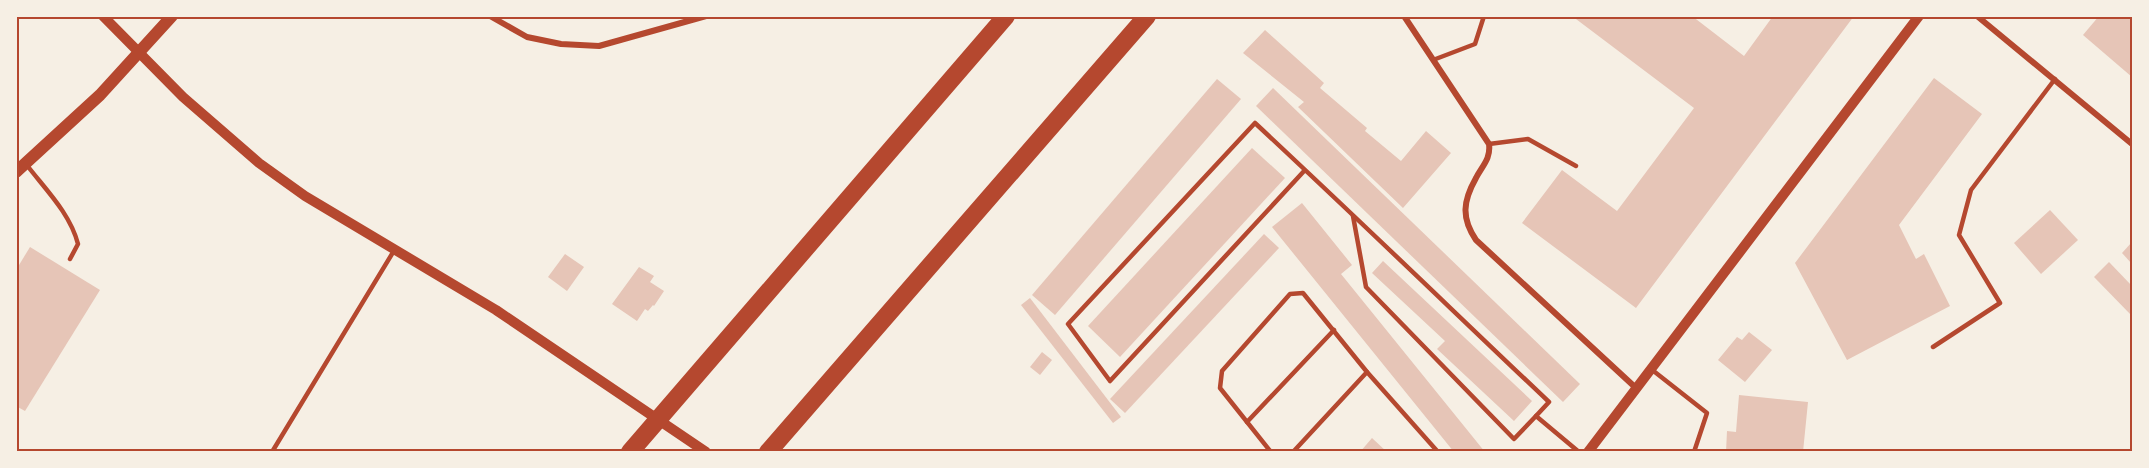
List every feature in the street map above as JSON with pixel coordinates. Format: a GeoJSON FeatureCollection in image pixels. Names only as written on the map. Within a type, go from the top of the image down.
{"type":"FeatureCollection","features":[{"type":"Feature","properties":{"kind":"highway"},"geometry":{"type":"LineString","coordinates":[[630,452],[1006,16]]}},
{"type":"Feature","properties":{"kind":"highway"},"geometry":{"type":"LineString","coordinates":[[768,452],[1147,16]]}},
{"type":"Feature","properties":{"kind":"main road"},"geometry":{"type":"LineString","coordinates":[[21,168],[67,128],[140,54],[172,16]]}},
{"type":"Feature","properties":{"kind":"street"},"geometry":{"type":"LineString","coordinates":[[103,16],[183,97],[259,163],[305,196],[496,310],[706,452]]}},
{"type":"Feature","properties":{"kind":"street"},"geometry":{"type":"LineString","coordinates":[[490,16],[527,37],[561,44],[599,46],[706,16]]}},
{"type":"Feature","properties":{"kind":"street"},"geometry":{"type":"LineString","coordinates":[[1404,16],[1489,144],[1490,154],[1475,179],[1468,197],[1465,212],[1467,227],[1476,240],[1636,388]]}},
{"type":"Feature","properties":{"kind":"street"},"geometry":{"type":"LineString","coordinates":[[1588,452],[1919,16]]}},
{"type":"Feature","properties":{"kind":"street"},"geometry":{"type":"LineString","coordinates":[[1977,16],[2133,144]]}},
{"type":"Feature","properties":{"kind":"lane"},"geometry":{"type":"LineString","coordinates":[[1433,60],[1475,44],[1484,16]]}},
{"type":"Feature","properties":{"kind":"lane"},"geometry":{"type":"LineString","coordinates":[[1933,347],[2000,303],[1959,235],[1971,190],[2055,79]]}},
{"type":"Feature","properties":{"kind":"lane"},"geometry":{"type":"LineString","coordinates":[[1305,170],[1110,381],[1068,324],[1255,123],[1305,170],[1353,216],[1550,402],[1514,439],[1366,287],[1353,216]]}},
{"type":"Feature","properties":{"kind":"lane"},"geometry":{"type":"LineString","coordinates":[[1489,144],[1528,139],[1576,166]]}},
{"type":"Feature","properties":{"kind":"lane"},"geometry":{"type":"LineString","coordinates":[[21,168],[68,219],[78,244],[70,259]]}},
{"type":"Feature","properties":{"kind":"lane"},"geometry":{"type":"LineString","coordinates":[[272,452],[395,249]]}},
{"type":"Feature","properties":{"kind":"lane"},"geometry":{"type":"LineString","coordinates":[[1271,452],[1220,388],[1222,372],[1290,294],[1303,293],[1367,372],[1437,452]]}},
{"type":"Feature","properties":{"kind":"lane"},"geometry":{"type":"LineString","coordinates":[[1247,422],[1334,330]]}},
{"type":"Feature","properties":{"kind":"lane"},"geometry":{"type":"LineString","coordinates":[[1650,369],[1707,413],[1694,452]]}},
{"type":"Feature","properties":{"kind":"lane"},"geometry":{"type":"LineString","coordinates":[[1293,452],[1367,372]]}},
{"type":"Feature","properties":{"kind":"lane"},"geometry":{"type":"LineString","coordinates":[[1536,416],[1579,452]]}},
{"type":"Feature","properties":{"kind":"building"},"geometry":{"type":"Polygon","coordinates":[[[1572,16],[1692,16],[1744,56],[1773,16],[1854,16],[1636,308],[1522,223],[1562,170],[1617,211],[1694,108],[1572,16]]]}},
{"type":"Feature","properties":{"kind":"building"},"geometry":{"type":"Polygon","coordinates":[[[2099,16],[2132,16],[2132,77],[2083,35],[2099,16]]]}},
{"type":"Feature","properties":{"kind":"building"},"geometry":{"type":"Polygon","coordinates":[[[1265,30],[1324,83],[1320,88],[1367,128],[1365,131],[1401,161],[1426,131],[1451,153],[1403,208],[1298,107],[1304,102],[1243,53],[1265,30]]]}},
{"type":"Feature","properties":{"kind":"building"},"geometry":{"type":"Polygon","coordinates":[[[1934,78],[1982,114],[1899,225],[1916,259],[1924,254],[1950,306],[1847,360],[1795,263],[1934,78]]]}},
{"type":"Feature","properties":{"kind":"building"},"geometry":{"type":"Polygon","coordinates":[[[1217,79],[1241,99],[1055,315],[1032,295],[1217,79]]]}},
{"type":"Feature","properties":{"kind":"building"},"geometry":{"type":"Polygon","coordinates":[[[1273,88],[1580,384],[1563,402],[1256,106],[1273,88]]]}},
{"type":"Feature","properties":{"kind":"building"},"geometry":{"type":"Polygon","coordinates":[[[1252,148],[1285,178],[1120,357],[1088,326],[1252,148]]]}},
{"type":"Feature","properties":{"kind":"building"},"geometry":{"type":"Polygon","coordinates":[[[1302,203],[1352,265],[1341,274],[1485,452],[1454,452],[1272,227],[1302,203]]]}},
{"type":"Feature","properties":{"kind":"building"},"geometry":{"type":"Polygon","coordinates":[[[2050,210],[2078,240],[2041,274],[2014,243],[2050,210]]]}},
{"type":"Feature","properties":{"kind":"building"},"geometry":{"type":"Polygon","coordinates":[[[1264,234],[1279,248],[1125,413],[1110,399],[1264,234]]]}},
{"type":"Feature","properties":{"kind":"building"},"geometry":{"type":"Polygon","coordinates":[[[2132,242],[2132,264],[2122,253],[2132,242]]]}},
{"type":"Feature","properties":{"kind":"building"},"geometry":{"type":"Polygon","coordinates":[[[30,247],[100,290],[25,411],[16,406],[16,270],[30,247]]]}},
{"type":"Feature","properties":{"kind":"building"},"geometry":{"type":"Polygon","coordinates":[[[565,254],[584,267],[567,291],[548,277],[565,254]]]}},
{"type":"Feature","properties":{"kind":"building"},"geometry":{"type":"Polygon","coordinates":[[[1383,261],[1532,401],[1514,421],[1437,349],[1445,341],[1372,273],[1383,261]]]}},
{"type":"Feature","properties":{"kind":"building"},"geometry":{"type":"Polygon","coordinates":[[[2109,262],[2132,286],[2132,316],[2094,277],[2109,262]]]}},
{"type":"Feature","properties":{"kind":"building"},"geometry":{"type":"Polygon","coordinates":[[[639,267],[654,276],[650,282],[664,291],[654,306],[648,311],[645,309],[637,321],[612,304],[639,267]]]}},
{"type":"Feature","properties":{"kind":"building"},"geometry":{"type":"Polygon","coordinates":[[[1030,298],[1121,417],[1113,423],[1021,305],[1030,298]]]}},
{"type":"Feature","properties":{"kind":"building"},"geometry":{"type":"Polygon","coordinates":[[[1749,332],[1772,350],[1745,382],[1718,360],[1737,337],[1742,340],[1749,332]]]}},
{"type":"Feature","properties":{"kind":"building"},"geometry":{"type":"Polygon","coordinates":[[[1042,352],[1052,360],[1040,375],[1030,367],[1042,352]]]}},
{"type":"Feature","properties":{"kind":"building"},"geometry":{"type":"Polygon","coordinates":[[[1739,395],[1808,402],[1803,452],[1726,452],[1727,431],[1736,432],[1739,395]]]}},
{"type":"Feature","properties":{"kind":"building"},"geometry":{"type":"Polygon","coordinates":[[[1372,438],[1387,452],[1360,452],[1372,438]]]}}]}
